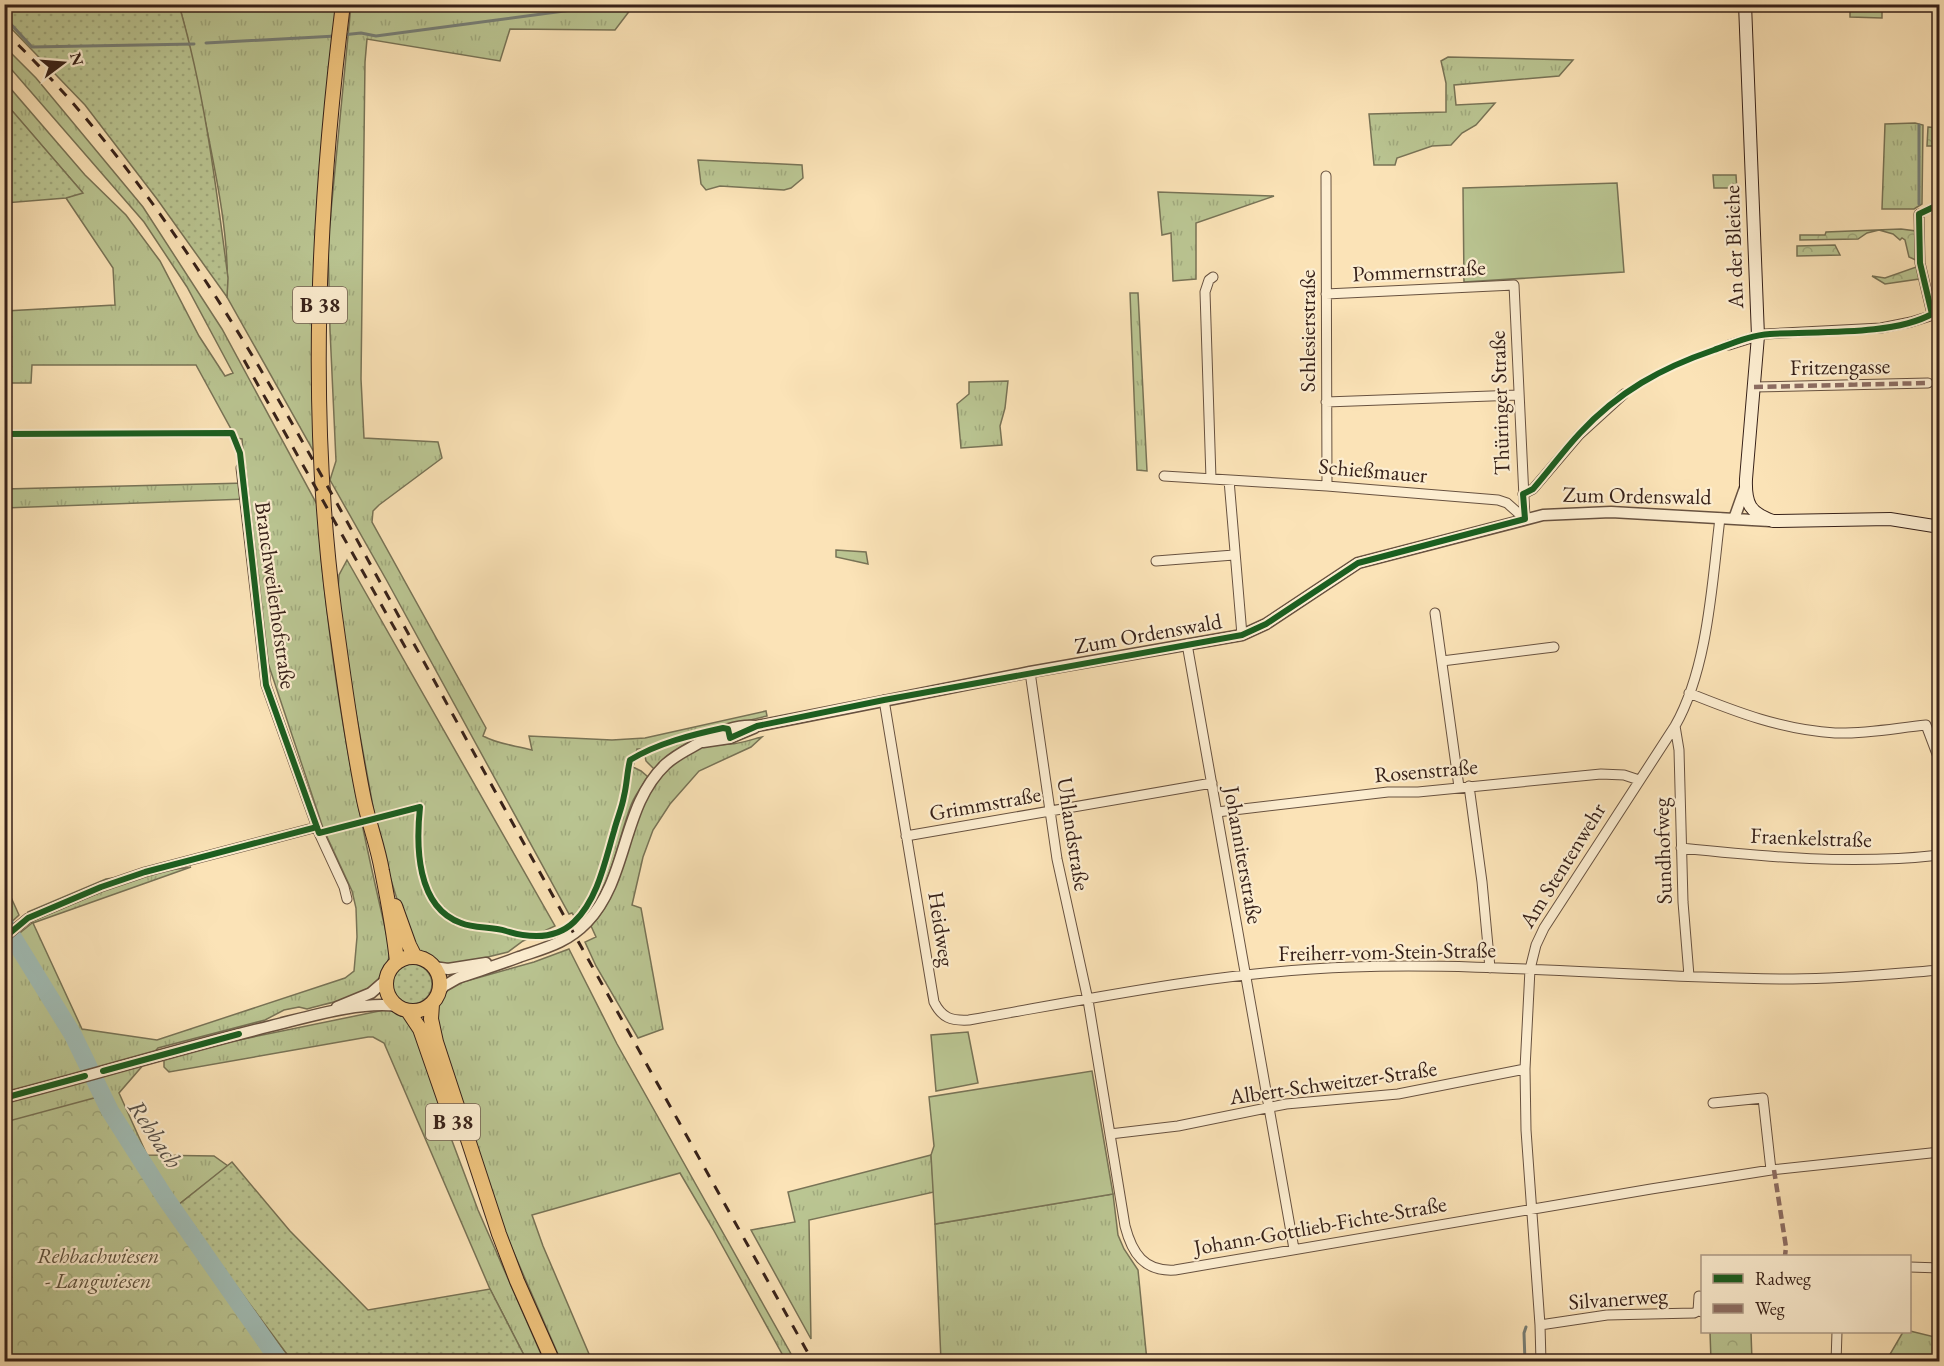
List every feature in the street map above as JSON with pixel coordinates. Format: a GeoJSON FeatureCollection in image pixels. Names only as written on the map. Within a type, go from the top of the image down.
{"type":"FeatureCollection","features":[{"type":"Feature","properties":{"kind":"main road","name":"B 38"},"geometry":{"type":"LineString","coordinates":[[343,4],[321,236],[319,372],[321,447],[333,595],[347,706],[365,802],[382,870],[397,962]]}},
{"type":"Feature","properties":{"kind":"main road","name":"An der Bleiche"},"geometry":{"type":"LineString","coordinates":[[1745,4],[1758,336],[1746,488],[1747,498],[1753,511],[1773,521]]}},
{"type":"Feature","properties":{"kind":"main road","name":"Zum Ordenswald"},"geometry":{"type":"LineString","coordinates":[[1773,521],[1890,519],[1940,527]]}},
{"type":"Feature","properties":{"kind":"main road","name":"B 38"},"geometry":{"type":"LineString","coordinates":[[382,870],[415,957]]}},
{"type":"Feature","properties":{"kind":"main road"},"geometry":{"type":"LineString","coordinates":[[415,957],[424,959],[434,967],[440,980],[435,998],[419,1011],[403,1008],[388,994],[386,980],[390,970],[397,962],[404,958],[415,957]]}},
{"type":"Feature","properties":{"kind":"main road","name":"B 38"},"geometry":{"type":"LineString","coordinates":[[435,998],[431,1019],[436,1042],[499,1234]]}},
{"type":"Feature","properties":{"kind":"main road","name":"B 38"},"geometry":{"type":"LineString","coordinates":[[403,1008],[414,1018],[420,1029],[463,1151],[517,1281],[554,1362]]}},
{"type":"Feature","properties":{"kind":"street","name":"Schlesierstraße"},"geometry":{"type":"LineString","coordinates":[[1326,176],[1327,486]]}},
{"type":"Feature","properties":{"kind":"street"},"geometry":{"type":"LineString","coordinates":[[1729,345],[1758,336],[1881,328],[1936,314],[1920,262],[1919,214]]}},
{"type":"Feature","properties":{"kind":"street"},"geometry":{"type":"LineString","coordinates":[[1211,479],[1205,292],[1213,277]]}},
{"type":"Feature","properties":{"kind":"street","name":"Pommernstraße"},"geometry":{"type":"LineString","coordinates":[[1326,294],[1514,285]]}},
{"type":"Feature","properties":{"kind":"street","name":"Thüringer Straße"},"geometry":{"type":"LineString","coordinates":[[1514,285],[1525,519]]}},
{"type":"Feature","properties":{"kind":"street","name":"Fritzengasse"},"geometry":{"type":"LineString","coordinates":[[1754,387],[1928,383]]}},
{"type":"Feature","properties":{"kind":"street"},"geometry":{"type":"LineString","coordinates":[[1523,494],[1533,489],[1579,435],[1624,394]]}},
{"type":"Feature","properties":{"kind":"street"},"geometry":{"type":"LineString","coordinates":[[1326,402],[1518,395]]}},
{"type":"Feature","properties":{"kind":"street","name":"Branchweilerhofstraße"},"geometry":{"type":"LineString","coordinates":[[241,468],[266,685],[317,827],[344,887],[347,899]]}},
{"type":"Feature","properties":{"kind":"street","name":"Schießmauer"},"geometry":{"type":"LineString","coordinates":[[1164,476],[1498,500],[1512,507],[1525,519]]}},
{"type":"Feature","properties":{"kind":"street"},"geometry":{"type":"LineString","coordinates":[[1229,480],[1242,635]]}},
{"type":"Feature","properties":{"kind":"street","name":"An der Bleiche"},"geometry":{"type":"LineString","coordinates":[[1734,519],[1746,488]]}},
{"type":"Feature","properties":{"kind":"street","name":"Zum Ordenswald"},"geometry":{"type":"LineString","coordinates":[[435,998],[444,986],[458,978],[560,944],[591,917],[607,894],[636,810],[648,787],[666,764],[700,742],[730,738],[757,726],[884,700],[1242,635],[1266,624],[1358,563],[1525,519],[1585,512],[1773,521]]}},
{"type":"Feature","properties":{"kind":"street","name":"Am Stentenwehr"},"geometry":{"type":"LineString","coordinates":[[1541,1362],[1526,1130],[1525,1069],[1530,969],[1536,945],[1544,928],[1675,726],[1689,693],[1706,628],[1720,518]]}},
{"type":"Feature","properties":{"kind":"street"},"geometry":{"type":"LineString","coordinates":[[1156,561],[1234,555]]}},
{"type":"Feature","properties":{"kind":"street"},"geometry":{"type":"LineString","coordinates":[[1435,613],[1482,882],[1490,968]]}},
{"type":"Feature","properties":{"kind":"street","name":"Johanniterstraße"},"geometry":{"type":"LineString","coordinates":[[1187,644],[1267,1107],[1294,1249]]}},
{"type":"Feature","properties":{"kind":"street"},"geometry":{"type":"LineString","coordinates":[[1442,661],[1554,647]]}},
{"type":"Feature","properties":{"kind":"street","name":"Uhlandstraße"},"geometry":{"type":"LineString","coordinates":[[1030,672],[1063,892],[1088,1000]]}},
{"type":"Feature","properties":{"kind":"street"},"geometry":{"type":"LineString","coordinates":[[1689,693],[1742,714],[1792,728],[1849,732],[1926,725],[1940,762]]}},
{"type":"Feature","properties":{"kind":"street","name":"Heidweg"},"geometry":{"type":"LineString","coordinates":[[884,700],[934,1002],[943,1016],[958,1021],[969,1020],[1088,1000]]}},
{"type":"Feature","properties":{"kind":"street","name":"Sundhofweg"},"geometry":{"type":"LineString","coordinates":[[1675,726],[1679,750],[1681,848],[1689,976]]}},
{"type":"Feature","properties":{"kind":"street","name":"Rosenstraße"},"geometry":{"type":"LineString","coordinates":[[1217,812],[1388,792],[1418,792],[1601,774],[1624,775],[1639,780]]}},
{"type":"Feature","properties":{"kind":"street","name":"Grimmstraße"},"geometry":{"type":"LineString","coordinates":[[906,836],[1212,783]]}},
{"type":"Feature","properties":{"kind":"street"},"geometry":{"type":"LineString","coordinates":[[4,938],[28,918],[101,887],[317,827]]}},
{"type":"Feature","properties":{"kind":"street","name":"Fraenkelstraße"},"geometry":{"type":"LineString","coordinates":[[1681,848],[1766,857],[1840,860],[1900,859],[1940,855]]}},
{"type":"Feature","properties":{"kind":"street","name":"Zum Ordenswald"},"geometry":{"type":"LineString","coordinates":[[434,967],[453,969],[519,957]]}},
{"type":"Feature","properties":{"kind":"street","name":"Freiherr-vom-Stein-Straße"},"geometry":{"type":"LineString","coordinates":[[1088,1000],[1245,975],[1353,967],[1530,969],[1815,979],[1940,970]]}},
{"type":"Feature","properties":{"kind":"street"},"geometry":{"type":"LineString","coordinates":[[317,1015],[371,993],[386,980]]}},
{"type":"Feature","properties":{"kind":"street","name":"Johann-Gottlieb-Fichte-Straße"},"geometry":{"type":"LineString","coordinates":[[1088,1000],[1129,1241],[1139,1258],[1162,1271],[1771,1170],[1940,1152]]}},
{"type":"Feature","properties":{"kind":"street"},"geometry":{"type":"LineString","coordinates":[[4,1098],[317,1015],[378,1005],[403,1008]]}},
{"type":"Feature","properties":{"kind":"street","name":"Albert-Schweitzer-Straße"},"geometry":{"type":"LineString","coordinates":[[1110,1134],[1178,1126],[1267,1107],[1398,1094],[1525,1069]]}},
{"type":"Feature","properties":{"kind":"street"},"geometry":{"type":"LineString","coordinates":[[1713,1103],[1762,1098],[1771,1170]]}},
{"type":"Feature","properties":{"kind":"street"},"geometry":{"type":"LineString","coordinates":[[1911,1267],[1940,1268]]}},
{"type":"Feature","properties":{"kind":"street","name":"Silvanerweg"},"geometry":{"type":"LineString","coordinates":[[1540,1325],[1607,1315],[1700,1312],[1699,1296],[1701,1297]]}},
{"type":"Feature","properties":{"kind":"street"},"geometry":{"type":"LineString","coordinates":[[1836,1362],[1837,1333]]}},
{"type":"Feature","properties":{"kind":"green space"},"geometry":{"type":"Polygon","coordinates":[[[5,4],[179,5],[196,72],[209,140],[228,278],[227,297],[157,199],[85,105],[5,22],[5,4]]]}},
{"type":"Feature","properties":{"kind":"green space"},"geometry":{"type":"Polygon","coordinates":[[[1882,4],[1882,18],[1850,17],[1850,5],[1882,4]]]}},
{"type":"Feature","properties":{"kind":"green space"},"geometry":{"type":"Polygon","coordinates":[[[179,5],[337,5],[314,452],[227,297],[227,255],[218,189],[194,65],[179,5]]]}},
{"type":"Feature","properties":{"kind":"green space"},"geometry":{"type":"Polygon","coordinates":[[[351,5],[634,5],[615,30],[510,29],[500,61],[367,39],[365,62],[361,379],[364,438],[438,442],[442,458],[379,505],[373,511],[372,522],[486,728],[483,736],[532,750],[529,736],[612,740],[645,738],[766,711],[767,716],[721,728],[678,748],[654,769],[646,761],[645,756],[654,749],[637,749],[633,767],[648,777],[631,805],[606,882],[590,910],[579,923],[572,913],[569,914],[330,480],[336,461],[328,242],[351,5]]]}},
{"type":"Feature","properties":{"kind":"green space"},"geometry":{"type":"Polygon","coordinates":[[[5,47],[36,78],[143,207],[222,329],[320,510],[321,555],[340,709],[390,949],[387,964],[381,976],[372,986],[348,998],[307,1009],[299,1007],[284,1010],[265,1020],[158,1048],[119,1093],[147,1155],[214,1156],[228,1166],[177,1206],[292,1361],[5,1361],[5,950],[32,923],[28,912],[106,879],[191,867],[33,923],[82,1029],[157,1040],[345,978],[354,971],[357,937],[356,908],[352,891],[323,828],[268,663],[246,499],[5,508],[5,489],[246,483],[242,439],[236,438],[196,365],[32,365],[31,383],[5,383],[5,311],[115,305],[113,268],[66,198],[82,192],[5,103],[4,81],[85,175],[126,215],[160,261],[199,336],[225,376],[233,373],[187,287],[144,222],[5,62],[5,47]]]}},
{"type":"Feature","properties":{"kind":"green space"},"geometry":{"type":"Polygon","coordinates":[[[1448,57],[1573,60],[1559,76],[1454,85],[1456,105],[1495,103],[1476,125],[1462,133],[1451,145],[1432,146],[1397,158],[1395,165],[1374,165],[1369,114],[1446,112],[1446,83],[1441,61],[1448,57]]]}},
{"type":"Feature","properties":{"kind":"green space"},"geometry":{"type":"Polygon","coordinates":[[[5,103],[83,193],[66,198],[5,203],[5,103]]]}},
{"type":"Feature","properties":{"kind":"green space"},"geometry":{"type":"Polygon","coordinates":[[[1885,124],[1923,125],[1922,204],[1914,209],[1882,209],[1885,124]]]}},
{"type":"Feature","properties":{"kind":"green space"},"geometry":{"type":"Polygon","coordinates":[[[1928,127],[1939,128],[1939,146],[1927,146],[1928,127]]]}},
{"type":"Feature","properties":{"kind":"green space"},"geometry":{"type":"Polygon","coordinates":[[[698,160],[802,165],[803,178],[791,188],[784,190],[720,186],[706,190],[701,184],[698,160]]]}},
{"type":"Feature","properties":{"kind":"green space"},"geometry":{"type":"Polygon","coordinates":[[[1713,175],[1736,175],[1738,208],[1734,208],[1733,183],[1732,188],[1714,188],[1713,175]]]}},
{"type":"Feature","properties":{"kind":"green space"},"geometry":{"type":"Polygon","coordinates":[[[1617,183],[1624,272],[1464,282],[1463,188],[1617,183]]]}},
{"type":"Feature","properties":{"kind":"green space"},"geometry":{"type":"Polygon","coordinates":[[[1158,192],[1274,196],[1196,223],[1196,279],[1173,281],[1171,233],[1162,235],[1158,192]]]}},
{"type":"Feature","properties":{"kind":"green space"},"geometry":{"type":"Polygon","coordinates":[[[1901,229],[1916,231],[1918,261],[1909,257],[1905,240],[1879,230],[1867,233],[1858,239],[1800,240],[1800,235],[1825,235],[1826,232],[1901,229]]]}},
{"type":"Feature","properties":{"kind":"green space"},"geometry":{"type":"Polygon","coordinates":[[[1835,245],[1840,255],[1797,256],[1797,246],[1835,245]]]}},
{"type":"Feature","properties":{"kind":"green space"},"geometry":{"type":"Polygon","coordinates":[[[1919,266],[1919,279],[1885,284],[1872,276],[1885,278],[1919,266]]]}},
{"type":"Feature","properties":{"kind":"green space"},"geometry":{"type":"Polygon","coordinates":[[[1130,293],[1138,293],[1147,471],[1137,470],[1130,293]]]}},
{"type":"Feature","properties":{"kind":"green space"},"geometry":{"type":"Polygon","coordinates":[[[1008,381],[1000,426],[1002,445],[961,448],[957,404],[969,394],[969,382],[1008,381]]]}},
{"type":"Feature","properties":{"kind":"green space"},"geometry":{"type":"Polygon","coordinates":[[[836,550],[866,552],[868,564],[836,557],[836,550]]]}},
{"type":"Feature","properties":{"kind":"green space"},"geometry":{"type":"Polygon","coordinates":[[[347,560],[555,926],[523,941],[508,952],[455,965],[438,964],[419,950],[407,931],[380,845],[353,697],[338,591],[339,575],[347,560]]]}},
{"type":"Feature","properties":{"kind":"green space"},"geometry":{"type":"Polygon","coordinates":[[[762,737],[751,747],[699,771],[670,804],[653,830],[643,857],[632,905],[641,908],[663,1029],[638,1038],[596,966],[585,942],[596,937],[591,926],[606,906],[617,882],[642,808],[653,786],[669,766],[701,747],[738,743],[762,737]]]}},
{"type":"Feature","properties":{"kind":"green space"},"geometry":{"type":"Polygon","coordinates":[[[5,884],[19,915],[4,928],[5,884]]]}},
{"type":"Feature","properties":{"kind":"green space"},"geometry":{"type":"Polygon","coordinates":[[[569,949],[617,1044],[795,1361],[786,1361],[680,1173],[532,1215],[592,1361],[561,1361],[503,1228],[433,1013],[446,991],[456,984],[534,962],[569,949]]]}},
{"type":"Feature","properties":{"kind":"green space"},"geometry":{"type":"Polygon","coordinates":[[[412,964],[426,970],[432,984],[426,998],[412,1004],[398,998],[392,984],[398,970],[412,964]]]}},
{"type":"Feature","properties":{"kind":"green space"},"geometry":{"type":"Polygon","coordinates":[[[389,1009],[405,1017],[415,1033],[478,1210],[544,1361],[527,1361],[490,1289],[384,1043],[368,1037],[169,1072],[164,1067],[164,1059],[229,1042],[389,1009]]]}},
{"type":"Feature","properties":{"kind":"green space"},"geometry":{"type":"Polygon","coordinates":[[[968,1032],[978,1083],[936,1091],[931,1035],[968,1032]]]}},
{"type":"Feature","properties":{"kind":"green space"},"geometry":{"type":"Polygon","coordinates":[[[1092,1071],[1113,1194],[935,1224],[931,1155],[934,1146],[929,1097],[1092,1071]]]}},
{"type":"Feature","properties":{"kind":"green space","name":"Rehbachwiesen - Langwiesen"},"geometry":{"type":"Polygon","coordinates":[[[109,1094],[122,1134],[140,1158],[150,1184],[177,1216],[184,1230],[280,1361],[5,1361],[5,1122],[109,1094]]]}},
{"type":"Feature","properties":{"kind":"green space"},"geometry":{"type":"Polygon","coordinates":[[[931,1155],[934,1192],[809,1220],[811,1339],[751,1230],[795,1222],[788,1192],[931,1155]]]}},
{"type":"Feature","properties":{"kind":"green space"},"geometry":{"type":"Polygon","coordinates":[[[232,1162],[290,1231],[368,1310],[490,1289],[527,1361],[292,1361],[177,1206],[232,1162]]]}},
{"type":"Feature","properties":{"kind":"green space"},"geometry":{"type":"Polygon","coordinates":[[[1113,1194],[1118,1235],[1138,1270],[1147,1361],[941,1361],[935,1224],[1113,1194]]]}},
{"type":"Feature","properties":{"kind":"green space"},"geometry":{"type":"Polygon","coordinates":[[[1911,1331],[1939,1338],[1939,1361],[1888,1361],[1902,1333],[1911,1331]]]}},
{"type":"Feature","properties":{"kind":"green space"},"geometry":{"type":"Polygon","coordinates":[[[1710,1333],[1751,1333],[1752,1361],[1711,1361],[1710,1333]]]}},
{"type":"Feature","properties":{"kind":"waterway"},"geometry":{"type":"LineString","coordinates":[[342,35],[361,33],[376,36],[602,6]]}},
{"type":"Feature","properties":{"kind":"waterway"},"geometry":{"type":"LineString","coordinates":[[8,21],[32,47],[194,44]]}},
{"type":"Feature","properties":{"kind":"waterway"},"geometry":{"type":"LineString","coordinates":[[206,43],[336,36]]}},
{"type":"Feature","properties":{"kind":"waterway"},"geometry":{"type":"LineString","coordinates":[[1919,125],[1919,204]]}},
{"type":"Feature","properties":{"kind":"waterway","name":"Rehbach"},"geometry":{"type":"LineString","coordinates":[[4,923],[73,1035],[110,1111],[164,1196],[280,1362]]}},
{"type":"Feature","properties":{"kind":"waterway"},"geometry":{"type":"LineString","coordinates":[[1525,1362],[1524,1333],[1526,1327]]}},
{"type":"Feature","properties":{"kind":"railway"},"geometry":{"type":"LineString","coordinates":[[4,31],[69,99],[129,172],[185,250],[237,330],[333,497],[813,1362]]}},
{"type":"Feature","properties":{"kind":"railway"},"geometry":{"type":"LineString","coordinates":[[244,360],[409,654]]}},
{"type":"Feature","properties":{"kind":"marked path"},"geometry":{"type":"LineString","coordinates":[[1754,387],[1928,383]]}},
{"type":"Feature","properties":{"kind":"marked path"},"geometry":{"type":"LineString","coordinates":[[1774,1170],[1786,1247],[1785,1255]]}},
{"type":"Feature","properties":{"kind":"cycle path"},"geometry":{"type":"LineString","coordinates":[[4,434],[232,433],[240,453],[266,685],[319,833],[420,807],[418,839],[422,873],[427,889],[435,903],[446,915],[466,925],[500,929],[524,935],[550,935],[567,928],[574,922],[595,891],[622,805],[630,760],[641,754],[675,740],[723,728],[728,729],[730,738],[757,726],[884,700],[1242,635],[1266,624],[1358,563],[1525,519],[1523,494],[1533,489],[1594,418],[1625,393],[1658,373],[1695,357],[1756,336],[1875,329],[1896,326],[1932,314],[1920,263],[1919,214],[1940,204]]}},
{"type":"Feature","properties":{"kind":"cycle path"},"geometry":{"type":"LineString","coordinates":[[4,938],[28,918],[101,887],[145,872],[317,827]]}},
{"type":"Feature","properties":{"kind":"cycle path"},"geometry":{"type":"LineString","coordinates":[[103,1071],[239,1034]]}},
{"type":"Feature","properties":{"kind":"cycle path"},"geometry":{"type":"LineString","coordinates":[[4,1098],[85,1076]]}}]}
